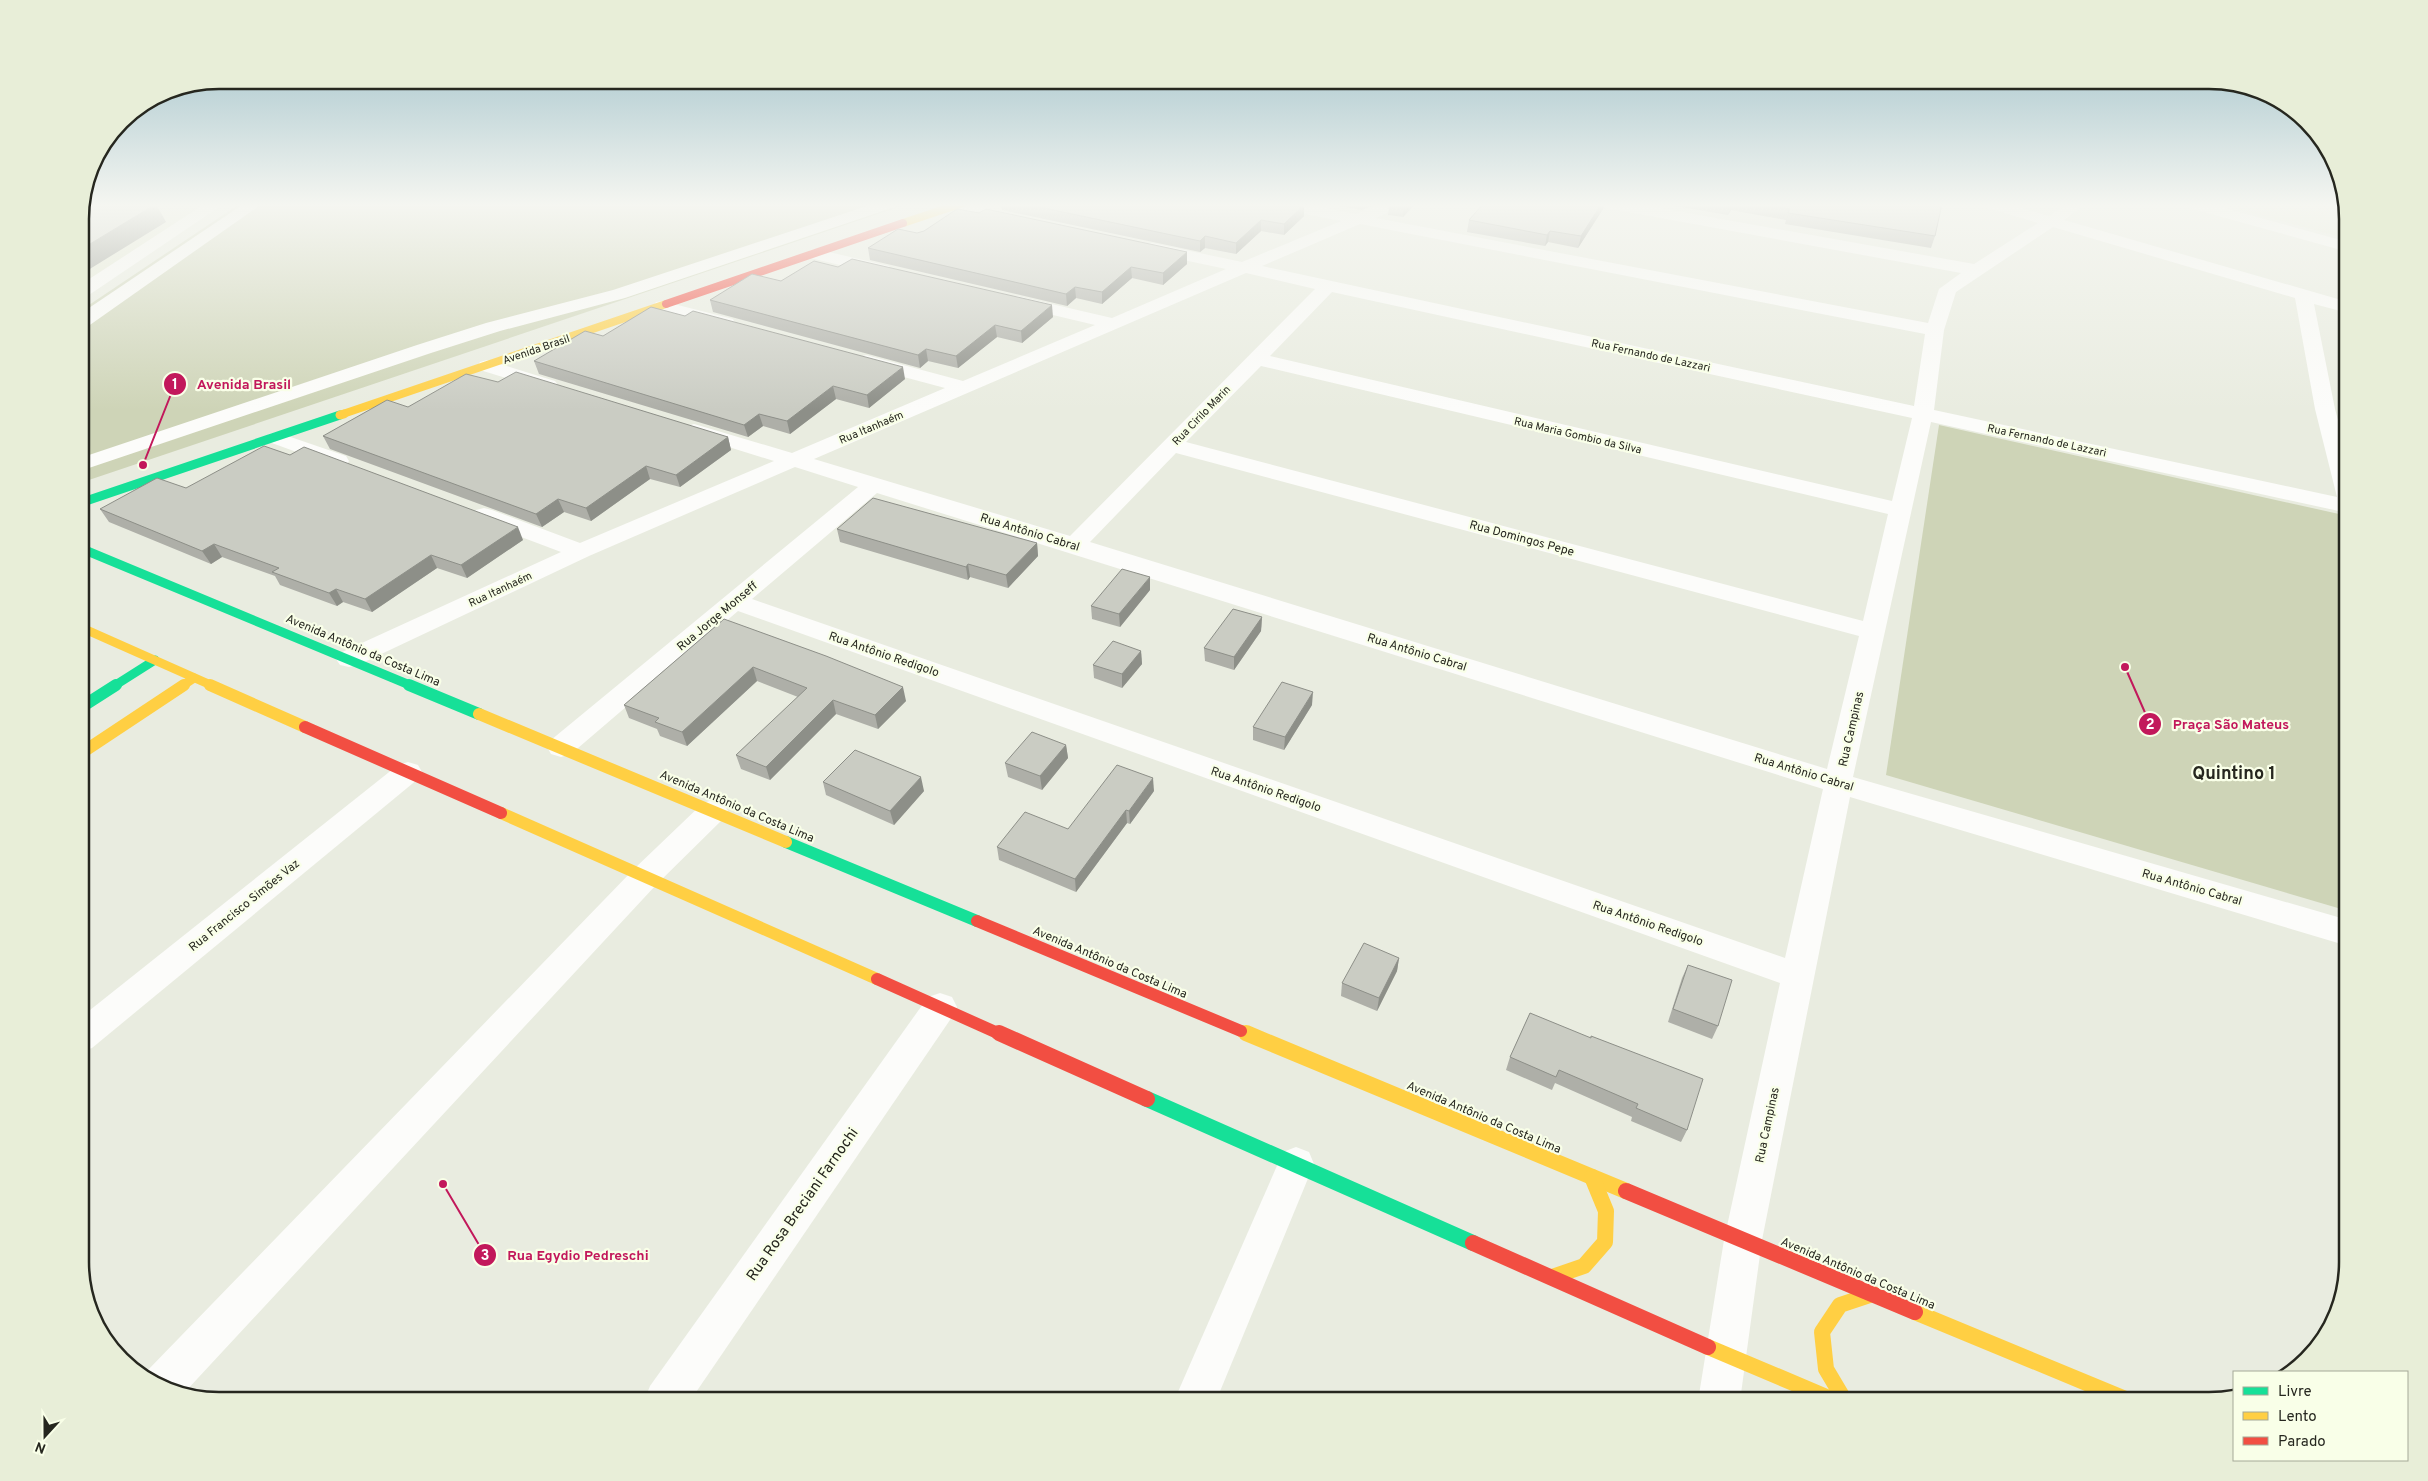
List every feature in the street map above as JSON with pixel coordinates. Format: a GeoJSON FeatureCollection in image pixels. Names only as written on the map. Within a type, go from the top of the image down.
{"type":"FeatureCollection","features":[{"type":"Feature","properties":{"kind":"street"},"geometry":{"type":"LineString","coordinates":[[89,286],[108,272]]}},
{"type":"Feature","properties":{"kind":"street"},"geometry":{"type":"LineString","coordinates":[[89,317],[154,272]]}},
{"type":"Feature","properties":{"kind":"street"},"geometry":{"type":"LineString","coordinates":[[89,463],[424,349],[493,327],[619,294],[685,272]]}},
{"type":"Feature","properties":{"kind":"street","name":"Avenida Brasil"},"geometry":{"type":"LineString","coordinates":[[89,501],[762,272]]}},
{"type":"Feature","properties":{"kind":"street"},"geometry":{"type":"LineString","coordinates":[[893,272],[901,274]]}},
{"type":"Feature","properties":{"kind":"street","name":"Rua Itanhaém"},"geometry":{"type":"LineString","coordinates":[[349,659],[581,551],[1230,272]]}},
{"type":"Feature","properties":{"kind":"street","name":"Rua Fernando de Lazzari"},"geometry":{"type":"LineString","coordinates":[[1265,272],[2339,504]]}},
{"type":"Feature","properties":{"kind":"street"},"geometry":{"type":"LineString","coordinates":[[1634,272],[1935,330]]}},
{"type":"Feature","properties":{"kind":"street","name":"Rua Campinas"},"geometry":{"type":"LineString","coordinates":[[1720,1392],[1743,1240],[1838,783],[1922,414],[1935,330],[1948,289],[1973,272]]}},
{"type":"Feature","properties":{"kind":"street"},"geometry":{"type":"LineString","coordinates":[[2223,272],[2339,305]]}},
{"type":"Feature","properties":{"kind":"street","name":"Rua Cirilo Marin"},"geometry":{"type":"LineString","coordinates":[[1074,545],[1328,286]]}},
{"type":"Feature","properties":{"kind":"street"},"geometry":{"type":"LineString","coordinates":[[2303,295],[2325,409],[2339,463]]}},
{"type":"Feature","properties":{"kind":"street"},"geometry":{"type":"LineString","coordinates":[[996,296],[1111,323]]}},
{"type":"Feature","properties":{"kind":"street"},"geometry":{"type":"LineString","coordinates":[[662,306],[747,329]]}},
{"type":"Feature","properties":{"kind":"street"},"geometry":{"type":"LineString","coordinates":[[851,356],[964,387]]}},
{"type":"Feature","properties":{"kind":"street","name":"Rua Maria Gombio da Silva"},"geometry":{"type":"LineString","coordinates":[[1256,359],[1900,510]]}},
{"type":"Feature","properties":{"kind":"street"},"geometry":{"type":"LineString","coordinates":[[487,366],[573,393]]}},
{"type":"Feature","properties":{"kind":"street"},"geometry":{"type":"LineString","coordinates":[[2325,409],[2339,412]]}},
{"type":"Feature","properties":{"kind":"street","name":"Rua Antônio Cabral"},"geometry":{"type":"LineString","coordinates":[[668,422],[1074,545],[1838,783],[2339,930]]}},
{"type":"Feature","properties":{"kind":"street"},"geometry":{"type":"LineString","coordinates":[[276,438],[359,469]]}},
{"type":"Feature","properties":{"kind":"street","name":"Rua Domingos Pepe"},"geometry":{"type":"LineString","coordinates":[[1172,445],[1873,632]]}},
{"type":"Feature","properties":{"kind":"street","name":"Rua Jorge Monseff"},"geometry":{"type":"LineString","coordinates":[[561,747],[873,485]]}},
{"type":"Feature","properties":{"kind":"street"},"geometry":{"type":"LineString","coordinates":[[461,506],[581,551]]}},
{"type":"Feature","properties":{"kind":"street","name":"Avenida Antônio da Costa Lima"},"geometry":{"type":"LineString","coordinates":[[89,552],[2108,1392]]}},
{"type":"Feature","properties":{"kind":"street"},"geometry":{"type":"LineString","coordinates":[[95,565],[115,562]]}},
{"type":"Feature","properties":{"kind":"street","name":"Rua Antônio Redigolo"},"geometry":{"type":"LineString","coordinates":[[735,602],[1798,976]]}},
{"type":"Feature","properties":{"kind":"street"},"geometry":{"type":"LineString","coordinates":[[89,631],[1726,1355],[1814,1392]]}},
{"type":"Feature","properties":{"kind":"street"},"geometry":{"type":"LineString","coordinates":[[89,702],[155,660]]}},
{"type":"Feature","properties":{"kind":"street"},"geometry":{"type":"LineString","coordinates":[[89,748],[194,678]]}},
{"type":"Feature","properties":{"kind":"street","name":"Rua Francisco Simões Vaz"},"geometry":{"type":"LineString","coordinates":[[89,1031],[408,772]]}},
{"type":"Feature","properties":{"kind":"street"},"geometry":{"type":"LineString","coordinates":[[167,1381],[645,877],[713,811]]}},
{"type":"Feature","properties":{"kind":"street","name":"Rua Rosa Breciani Farnochi"},"geometry":{"type":"LineString","coordinates":[[671,1392],[940,1007]]}},
{"type":"Feature","properties":{"kind":"street"},"geometry":{"type":"LineString","coordinates":[[1198,1392],[1296,1164]]}},
{"type":"Feature","properties":{"kind":"street"},"geometry":{"type":"LineString","coordinates":[[1552,1278],[1584,1266],[1605,1242],[1606,1211],[1592,1177]]}},
{"type":"Feature","properties":{"kind":"street"},"geometry":{"type":"LineString","coordinates":[[1839,1392],[1826,1370],[1822,1332],[1840,1305],[1873,1294]]}},
{"type":"Feature","properties":{"kind":"shaded area"},"geometry":{"type":"Polygon","coordinates":[[[89,272],[112,272],[89,287],[89,272]]]}},
{"type":"Feature","properties":{"kind":"shaded area"},"geometry":{"type":"Polygon","coordinates":[[[138,272],[705,272],[89,480],[89,305],[138,272]]]}},
{"type":"Feature","properties":{"kind":"shaded area"},"geometry":{"type":"Polygon","coordinates":[[[1939,425],[2339,514],[2339,908],[1886,775],[1939,425]]]}},
{"type":"Feature","properties":{"kind":"building"},"geometry":{"type":"Polygon","coordinates":[[[796,272],[909,272],[1052,305],[1021,331],[995,325],[956,356],[926,349],[918,355],[710,300],[752,274],[781,281],[796,272]]]}},
{"type":"Feature","properties":{"kind":"building"},"geometry":{"type":"Polygon","coordinates":[[[972,272],[1125,272],[1102,292],[1075,287],[1066,294],[972,272]]]}},
{"type":"Feature","properties":{"kind":"building"},"geometry":{"type":"Polygon","coordinates":[[[651,307],[685,316],[693,311],[903,367],[867,395],[833,386],[787,421],[759,414],[744,425],[534,361],[585,331],[603,336],[651,307]]]}},
{"type":"Feature","properties":{"kind":"building"},"geometry":{"type":"Polygon","coordinates":[[[516,372],[728,437],[676,475],[646,466],[586,508],[558,499],[536,514],[323,436],[387,400],[408,407],[466,374],[498,382],[516,372]]]}},
{"type":"Feature","properties":{"kind":"building"},"geometry":{"type":"Polygon","coordinates":[[[264,446],[290,455],[304,447],[518,527],[461,565],[431,555],[365,599],[336,589],[329,593],[272,572],[279,568],[214,544],[202,551],[100,509],[157,478],[186,488],[264,446]]]}},
{"type":"Feature","properties":{"kind":"building"},"geometry":{"type":"Polygon","coordinates":[[[873,498],[1037,543],[1006,575],[968,564],[966,567],[837,529],[873,498]]]}},
{"type":"Feature","properties":{"kind":"building"},"geometry":{"type":"Polygon","coordinates":[[[1122,569],[1150,577],[1119,614],[1091,606],[1122,569]]]}},
{"type":"Feature","properties":{"kind":"building"},"geometry":{"type":"Polygon","coordinates":[[[1233,609],[1262,617],[1234,657],[1204,648],[1233,609]]]}},
{"type":"Feature","properties":{"kind":"building"},"geometry":{"type":"Polygon","coordinates":[[[724,619],[826,656],[903,687],[875,715],[833,700],[766,767],[736,755],[807,688],[753,667],[682,732],[655,722],[659,718],[624,705],[724,619]]]}},
{"type":"Feature","properties":{"kind":"building"},"geometry":{"type":"Polygon","coordinates":[[[1113,641],[1141,651],[1122,674],[1093,665],[1113,641]]]}},
{"type":"Feature","properties":{"kind":"building"},"geometry":{"type":"Polygon","coordinates":[[[1282,682],[1313,692],[1285,737],[1253,727],[1282,682]]]}},
{"type":"Feature","properties":{"kind":"building"},"geometry":{"type":"Polygon","coordinates":[[[1032,732],[1066,745],[1040,776],[1005,763],[1032,732]]]}},
{"type":"Feature","properties":{"kind":"building"},"geometry":{"type":"Polygon","coordinates":[[[855,750],[921,777],[890,811],[823,782],[855,750]]]}},
{"type":"Feature","properties":{"kind":"building"},"geometry":{"type":"Polygon","coordinates":[[[1117,765],[1153,778],[1129,811],[1126,810],[1075,879],[997,847],[1025,812],[1068,829],[1117,765]]]}},
{"type":"Feature","properties":{"kind":"building"},"geometry":{"type":"Polygon","coordinates":[[[1364,943],[1399,958],[1379,998],[1342,983],[1364,943]]]}},
{"type":"Feature","properties":{"kind":"building"},"geometry":{"type":"Polygon","coordinates":[[[1688,965],[1732,980],[1718,1026],[1673,1009],[1688,965]]]}},
{"type":"Feature","properties":{"kind":"building"},"geometry":{"type":"Polygon","coordinates":[[[1530,1013],[1591,1038],[1591,1036],[1703,1079],[1687,1130],[1636,1108],[1638,1104],[1559,1070],[1556,1077],[1510,1057],[1530,1013]]]}},
{"type":"Feature","properties":{"kind":"traffic: fast"},"geometry":{"type":"LineString","coordinates":[[89,500],[340,415]]}},
{"type":"Feature","properties":{"kind":"traffic: fast"},"geometry":{"type":"LineString","coordinates":[[89,552],[479,714]]}},
{"type":"Feature","properties":{"kind":"traffic: fast"},"geometry":{"type":"LineString","coordinates":[[89,702],[155,660]]}},
{"type":"Feature","properties":{"kind":"traffic: fast"},"geometry":{"type":"LineString","coordinates":[[786,842],[977,921]]}},
{"type":"Feature","properties":{"kind":"traffic: fast"},"geometry":{"type":"LineString","coordinates":[[1147,1099],[1473,1243]]}},
{"type":"Feature","properties":{"kind":"traffic: slow"},"geometry":{"type":"LineString","coordinates":[[340,415],[666,304]]}},
{"type":"Feature","properties":{"kind":"traffic: slow"},"geometry":{"type":"LineString","coordinates":[[89,631],[305,727]]}},
{"type":"Feature","properties":{"kind":"traffic: slow"},"geometry":{"type":"LineString","coordinates":[[89,748],[194,678]]}},
{"type":"Feature","properties":{"kind":"traffic: slow"},"geometry":{"type":"LineString","coordinates":[[479,714],[786,842]]}},
{"type":"Feature","properties":{"kind":"traffic: slow"},"geometry":{"type":"LineString","coordinates":[[501,813],[877,979]]}},
{"type":"Feature","properties":{"kind":"traffic: slow"},"geometry":{"type":"LineString","coordinates":[[1241,1031],[1626,1191]]}},
{"type":"Feature","properties":{"kind":"traffic: slow"},"geometry":{"type":"LineString","coordinates":[[1552,1277],[1584,1266],[1605,1242],[1606,1211],[1592,1177]]}},
{"type":"Feature","properties":{"kind":"traffic: slow"},"geometry":{"type":"LineString","coordinates":[[1840,1392],[1826,1369],[1822,1332],[1840,1305],[1873,1294]]}},
{"type":"Feature","properties":{"kind":"traffic: slow"},"geometry":{"type":"LineString","coordinates":[[1915,1312],[2108,1392]]}},
{"type":"Feature","properties":{"kind":"traffic: slow"},"geometry":{"type":"LineString","coordinates":[[1708,1347],[1815,1392]]}},
{"type":"Feature","properties":{"kind":"traffic: jam"},"geometry":{"type":"LineString","coordinates":[[666,304],[759,272]]}},
{"type":"Feature","properties":{"kind":"traffic: jam"},"geometry":{"type":"LineString","coordinates":[[305,727],[501,813]]}},
{"type":"Feature","properties":{"kind":"traffic: jam"},"geometry":{"type":"LineString","coordinates":[[977,921],[1241,1031]]}},
{"type":"Feature","properties":{"kind":"traffic: jam"},"geometry":{"type":"LineString","coordinates":[[877,979],[1147,1099]]}},
{"type":"Feature","properties":{"kind":"traffic: jam"},"geometry":{"type":"LineString","coordinates":[[1626,1191],[1915,1312]]}},
{"type":"Feature","properties":{"kind":"traffic: jam"},"geometry":{"type":"LineString","coordinates":[[1473,1243],[1708,1347]]}},
{"type":"Feature","properties":{"kind":"place","name":"Avenida Brasil"},"geometry":{"type":"Point","coordinates":[143,465]}},
{"type":"Feature","properties":{"kind":"place","name":"Praça São Mateus"},"geometry":{"type":"Point","coordinates":[2125,667]}},
{"type":"Feature","properties":{"kind":"place","name":"Rua Egydio Pedreschi"},"geometry":{"type":"Point","coordinates":[443,1184]}},
{"type":"Feature","properties":{"kind":"district","name":"Quintino 1"},"geometry":{"type":"Point","coordinates":[2234,773]}}]}
